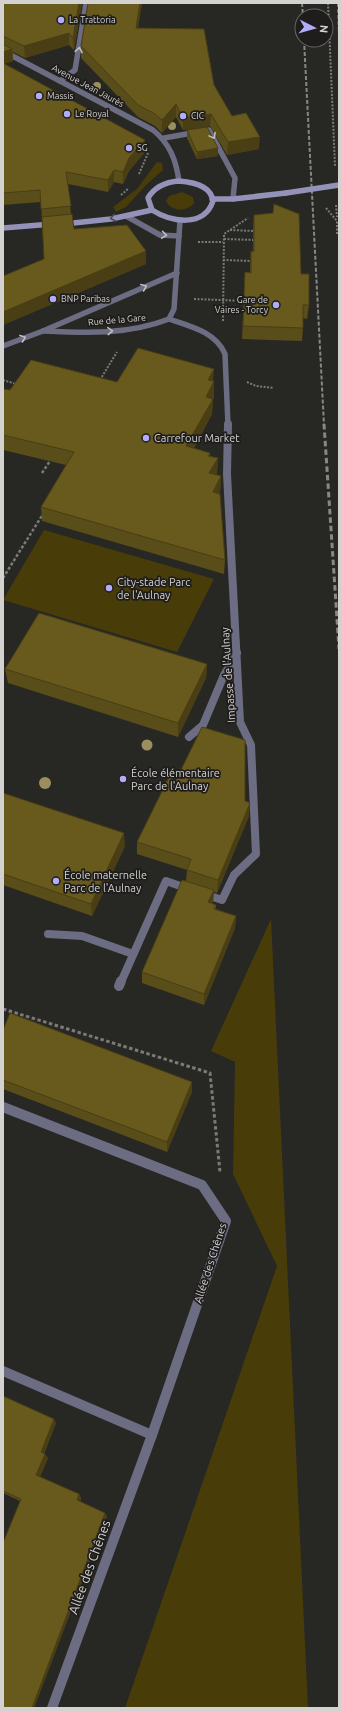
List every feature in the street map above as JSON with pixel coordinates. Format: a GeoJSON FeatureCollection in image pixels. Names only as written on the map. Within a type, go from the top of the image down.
{"type":"FeatureCollection","features":[{"type":"Feature","properties":{"kind":"main road"},"geometry":{"type":"LineString","coordinates":[[179,181],[202,186],[208,190],[212,199],[211,208],[206,213],[198,218],[180,220],[167,219],[152,210],[148,198],[151,192],[164,184],[179,181]]}},
{"type":"Feature","properties":{"kind":"main road"},"geometry":{"type":"LineString","coordinates":[[212,199],[233,199],[339,185]]}},
{"type":"Feature","properties":{"kind":"main road"},"geometry":{"type":"LineString","coordinates":[[3,228],[96,221],[152,210]]}},
{"type":"Feature","properties":{"kind":"street"},"geometry":{"type":"LineString","coordinates":[[60,81],[76,70],[86,3]]}},
{"type":"Feature","properties":{"kind":"street","name":"Avenue Jean Jaurès"},"geometry":{"type":"LineString","coordinates":[[3,51],[153,130],[164,138],[177,162],[179,181]]}},
{"type":"Feature","properties":{"kind":"street"},"geometry":{"type":"LineString","coordinates":[[164,138],[209,130],[235,178],[233,199]]}},
{"type":"Feature","properties":{"kind":"street"},"geometry":{"type":"LineString","coordinates":[[126,216],[160,235],[179,236]]}},
{"type":"Feature","properties":{"kind":"street"},"geometry":{"type":"LineString","coordinates":[[169,319],[174,309],[180,220]]}},
{"type":"Feature","properties":{"kind":"street","name":"Rue de la Gare"},"geometry":{"type":"LineString","coordinates":[[3,346],[177,273]]}},
{"type":"Feature","properties":{"kind":"street","name":"Rue de la Gare"},"geometry":{"type":"LineString","coordinates":[[43,330],[82,333],[133,330],[150,327],[169,319]]}},
{"type":"Feature","properties":{"kind":"street","name":"Impasse de l'Aulnay"},"geometry":{"type":"LineString","coordinates":[[119,986],[166,881],[222,900],[234,875],[256,854],[250,745],[240,722],[227,474],[228,416],[225,354],[223,347],[218,340],[194,328],[169,319]]}},
{"type":"Feature","properties":{"kind":"street"},"geometry":{"type":"LineString","coordinates":[[190,737],[203,725],[224,675],[237,653]]}},
{"type":"Feature","properties":{"kind":"street"},"geometry":{"type":"LineString","coordinates":[[48,934],[82,936],[133,954]]}},
{"type":"Feature","properties":{"kind":"street","name":"Allée des Chênes"},"geometry":{"type":"LineString","coordinates":[[3,1107],[202,1185],[226,1221],[152,1435],[52,1708]]}},
{"type":"Feature","properties":{"kind":"street"},"geometry":{"type":"LineString","coordinates":[[3,1371],[152,1435]]}},
{"type":"Feature","properties":{"kind":"path"},"geometry":{"type":"LineString","coordinates":[[328,3],[335,167]]}},
{"type":"Feature","properties":{"kind":"path"},"geometry":{"type":"LineString","coordinates":[[138,177],[144,167],[149,150]]}},
{"type":"Feature","properties":{"kind":"path"},"geometry":{"type":"LineString","coordinates":[[118,198],[129,188]]}},
{"type":"Feature","properties":{"kind":"path"},"geometry":{"type":"LineString","coordinates":[[222,322],[224,234],[250,216]]}},
{"type":"Feature","properties":{"kind":"path"},"geometry":{"type":"LineString","coordinates":[[337,221],[338,234]]}},
{"type":"Feature","properties":{"kind":"path"},"geometry":{"type":"LineString","coordinates":[[230,230],[259,231]]}},
{"type":"Feature","properties":{"kind":"path"},"geometry":{"type":"LineString","coordinates":[[196,242],[259,240]]}},
{"type":"Feature","properties":{"kind":"path"},"geometry":{"type":"LineString","coordinates":[[223,260],[254,261]]}},
{"type":"Feature","properties":{"kind":"path"},"geometry":{"type":"LineString","coordinates":[[187,299],[250,301]]}},
{"type":"Feature","properties":{"kind":"path"},"geometry":{"type":"LineString","coordinates":[[96,385],[118,350]]}},
{"type":"Feature","properties":{"kind":"path"},"geometry":{"type":"LineString","coordinates":[[3,380],[17,384]]}},
{"type":"Feature","properties":{"kind":"path"},"geometry":{"type":"LineString","coordinates":[[250,384],[274,388]]}},
{"type":"Feature","properties":{"kind":"path"},"geometry":{"type":"LineString","coordinates":[[42,473],[50,461]]}},
{"type":"Feature","properties":{"kind":"path"},"geometry":{"type":"LineString","coordinates":[[3,578],[43,513]]}},
{"type":"Feature","properties":{"kind":"path"},"geometry":{"type":"LineString","coordinates":[[3,1009],[210,1074],[220,1174]]}},
{"type":"Feature","properties":{"kind":"shaded area"},"geometry":{"type":"Polygon","coordinates":[[[157,162],[162,163],[163,170],[146,185],[126,207],[116,212],[113,207],[137,189],[157,162]]]}},
{"type":"Feature","properties":{"kind":"shaded area"},"geometry":{"type":"Polygon","coordinates":[[[182,192],[193,197],[194,203],[191,206],[180,210],[168,205],[166,201],[169,196],[182,192]]]}},
{"type":"Feature","properties":{"kind":"shaded area","name":"City-stade Parc de l'Aulnay"},"geometry":{"type":"Polygon","coordinates":[[[44,530],[214,579],[177,652],[3,600],[44,530]]]}},
{"type":"Feature","properties":{"kind":"shaded area"},"geometry":{"type":"Polygon","coordinates":[[[271,919],[308,1708],[125,1708],[277,1266],[233,1174],[235,1062],[211,1051],[271,919]]]}},
{"type":"Feature","properties":{"kind":"building"},"geometry":{"type":"Polygon","coordinates":[[[3,3],[79,3],[73,38],[69,33],[24,46],[3,36],[3,3]]]}},
{"type":"Feature","properties":{"kind":"building"},"geometry":{"type":"Polygon","coordinates":[[[88,3],[140,3],[136,28],[204,29],[214,85],[232,116],[246,113],[260,137],[228,142],[211,114],[183,118],[176,104],[162,120],[155,114],[138,105],[81,46],[88,3]]]}},
{"type":"Feature","properties":{"kind":"building"},"geometry":{"type":"Polygon","coordinates":[[[3,44],[12,49],[3,52],[3,44]]]}},
{"type":"Feature","properties":{"kind":"building"},"geometry":{"type":"Polygon","coordinates":[[[3,63],[145,140],[129,158],[123,172],[114,170],[108,180],[66,172],[71,206],[41,209],[40,190],[3,193],[3,63]]]}},
{"type":"Feature","properties":{"kind":"building"},"geometry":{"type":"Polygon","coordinates":[[[207,127],[218,148],[197,152],[187,130],[207,127]]]}},
{"type":"Feature","properties":{"kind":"building"},"geometry":{"type":"Polygon","coordinates":[[[274,204],[299,214],[301,274],[309,274],[309,305],[303,305],[303,328],[243,326],[245,272],[251,273],[251,251],[254,252],[254,215],[273,213],[274,204]]]}},
{"type":"Feature","properties":{"kind":"building"},"geometry":{"type":"Polygon","coordinates":[[[72,214],[74,229],[127,225],[146,251],[3,312],[3,276],[44,259],[42,217],[72,214]]]}},
{"type":"Feature","properties":{"kind":"building","name":"Carrefour Market"},"geometry":{"type":"Polygon","coordinates":[[[138,348],[214,369],[208,380],[214,381],[206,397],[213,399],[186,446],[210,453],[208,456],[218,458],[209,473],[221,476],[213,492],[220,494],[225,560],[41,507],[74,452],[3,435],[3,389],[10,390],[31,360],[117,382],[138,348]]]}},
{"type":"Feature","properties":{"kind":"building"},"geometry":{"type":"Polygon","coordinates":[[[39,613],[207,664],[178,723],[5,669],[39,613]]]}},
{"type":"Feature","properties":{"kind":"building"},"geometry":{"type":"Polygon","coordinates":[[[202,727],[245,740],[245,801],[250,803],[218,880],[187,870],[191,859],[137,842],[169,777],[176,780],[202,727]]]}},
{"type":"Feature","properties":{"kind":"building"},"geometry":{"type":"Polygon","coordinates":[[[3,793],[124,833],[91,904],[3,874],[3,793]]]}},
{"type":"Feature","properties":{"kind":"building"},"geometry":{"type":"Polygon","coordinates":[[[182,880],[214,890],[208,902],[216,905],[214,909],[236,916],[204,994],[142,972],[182,880]]]}},
{"type":"Feature","properties":{"kind":"building"},"geometry":{"type":"Polygon","coordinates":[[[10,1013],[192,1082],[167,1142],[3,1080],[3,1030],[10,1013]]]}},
{"type":"Feature","properties":{"kind":"building"},"geometry":{"type":"Polygon","coordinates":[[[3,1396],[54,1419],[41,1452],[45,1454],[36,1475],[79,1494],[77,1500],[105,1513],[32,1708],[3,1708],[3,1543],[21,1499],[3,1491],[3,1396]]]}},
{"type":"Feature","properties":{"kind":"railway"},"geometry":{"type":"LineString","coordinates":[[302,3],[302,8]]}},
{"type":"Feature","properties":{"kind":"railway"},"geometry":{"type":"LineString","coordinates":[[338,3],[339,37]]}},
{"type":"Feature","properties":{"kind":"railway"},"geometry":{"type":"LineString","coordinates":[[304,48],[324,425]]}},
{"type":"Feature","properties":{"kind":"railway"},"geometry":{"type":"LineString","coordinates":[[324,424],[339,649]]}},
{"type":"Feature","properties":{"kind":"place","name":"La Trattoria"},"geometry":{"type":"Point","coordinates":[61,20]}},
{"type":"Feature","properties":{"kind":"place","name":"Massis"},"geometry":{"type":"Point","coordinates":[39,96]}},
{"type":"Feature","properties":{"kind":"place","name":"Le Royal"},"geometry":{"type":"Point","coordinates":[67,114]}},
{"type":"Feature","properties":{"kind":"place","name":"CIC"},"geometry":{"type":"Point","coordinates":[183,116]}},
{"type":"Feature","properties":{"kind":"place","name":"SG"},"geometry":{"type":"Point","coordinates":[129,148]}},
{"type":"Feature","properties":{"kind":"place","name":"BNP Paribas"},"geometry":{"type":"Point","coordinates":[53,299]}},
{"type":"Feature","properties":{"kind":"place","name":"Gare de Vaires - Torcy"},"geometry":{"type":"Point","coordinates":[276,305]}},
{"type":"Feature","properties":{"kind":"place","name":"Carrefour Market"},"geometry":{"type":"Point","coordinates":[146,438]}},
{"type":"Feature","properties":{"kind":"place","name":"City-stade Parc de l'Aulnay"},"geometry":{"type":"Point","coordinates":[109,588]}},
{"type":"Feature","properties":{"kind":"place","name":"École élémentaire Parc de l'Aulnay"},"geometry":{"type":"Point","coordinates":[123,779]}},
{"type":"Feature","properties":{"kind":"place","name":"École maternelle Parc de l'Aulnay"},"geometry":{"type":"Point","coordinates":[56,881]}}]}
